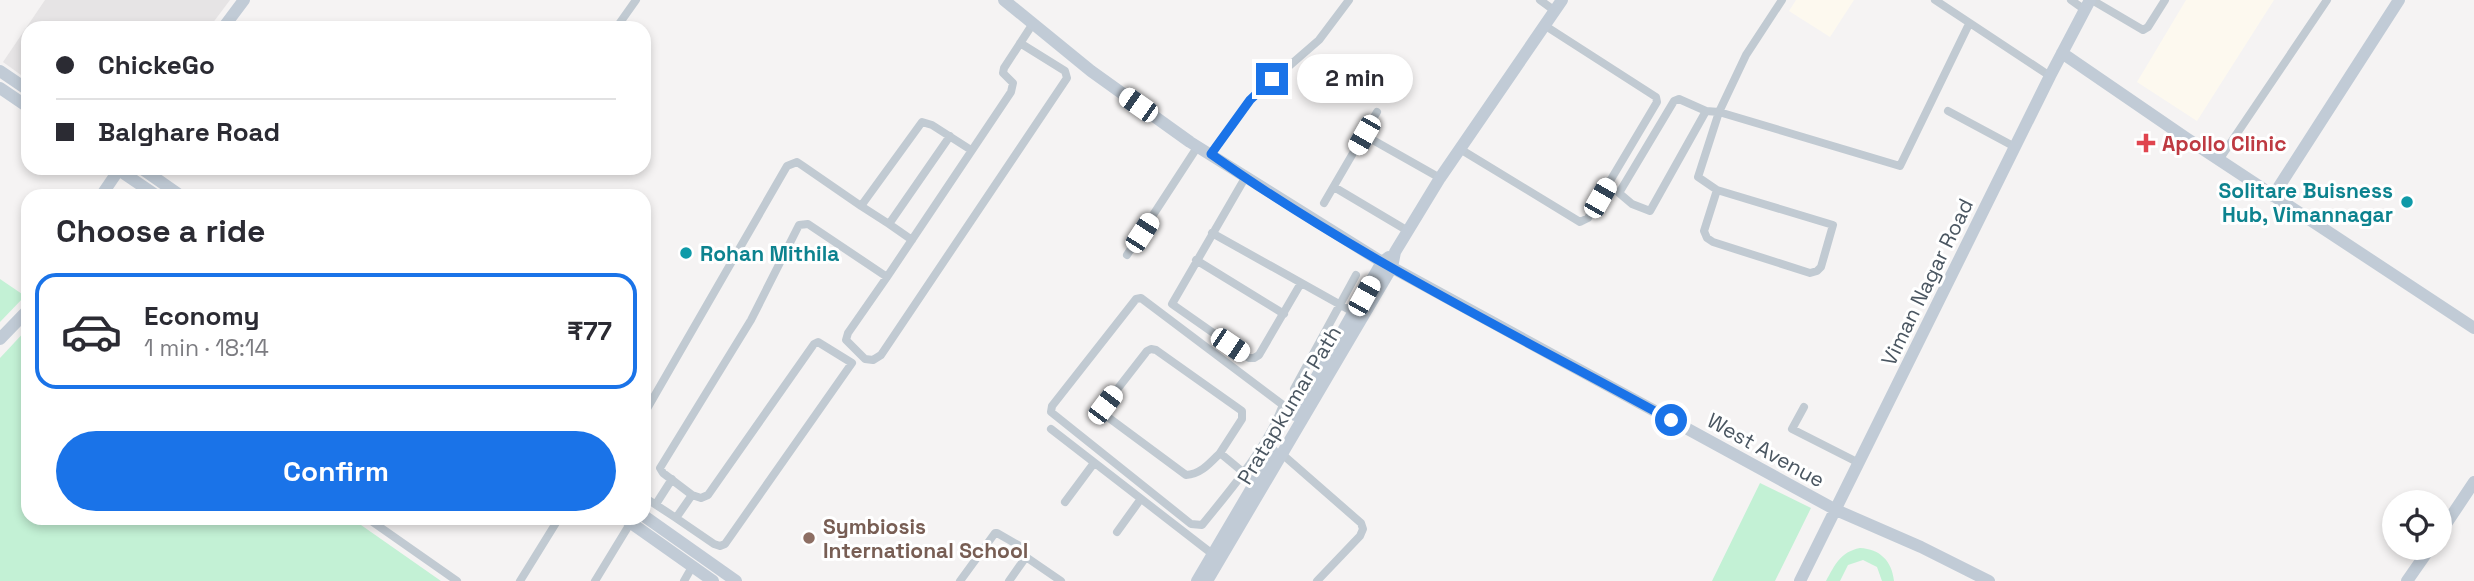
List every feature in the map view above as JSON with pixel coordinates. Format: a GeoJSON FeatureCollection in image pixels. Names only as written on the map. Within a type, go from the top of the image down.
{"type":"FeatureCollection","features":[{"type":"Feature","properties":{"kind":"street"},"geometry":{"type":"LineString","coordinates":[[228,21],[244,0]]}},
{"type":"Feature","properties":{"kind":"street"},"geometry":{"type":"LineString","coordinates":[[621,21],[636,0]]}},
{"type":"Feature","properties":{"kind":"street","name":"West Avenue"},"geometry":{"type":"LineString","coordinates":[[1004,0],[1091,71],[1198,146],[1387,265],[1836,510],[1921,547],[1989,581]]}},
{"type":"Feature","properties":{"kind":"street"},"geometry":{"type":"LineString","coordinates":[[1211,154],[1250,100],[1319,40],[1349,0]]}},
{"type":"Feature","properties":{"kind":"street"},"geometry":{"type":"LineString","coordinates":[[1334,187],[1408,231],[1440,178],[1558,5],[1541,0]]}},
{"type":"Feature","properties":{"kind":"street"},"geometry":{"type":"LineString","coordinates":[[1717,190],[1703,231],[1707,238],[1810,272],[1821,267],[1833,225],[1717,190],[1698,177],[1719,112],[1746,55],[1782,0]]}},
{"type":"Feature","properties":{"kind":"street"},"geometry":{"type":"LineString","coordinates":[[1935,0],[2050,76]]}},
{"type":"Feature","properties":{"kind":"street"},"geometry":{"type":"LineString","coordinates":[[2071,0],[2089,3],[2143,30],[2148,27],[2165,0]]}},
{"type":"Feature","properties":{"kind":"street"},"geometry":{"type":"LineString","coordinates":[[2220,160],[2327,0]]}},
{"type":"Feature","properties":{"kind":"street"},"geometry":{"type":"LineString","coordinates":[[2273,196],[2399,0]]}},
{"type":"Feature","properties":{"kind":"street","name":"Viman Nagar Road"},"geometry":{"type":"LineString","coordinates":[[1800,581],[2050,76],[2089,3]]}},
{"type":"Feature","properties":{"kind":"street"},"geometry":{"type":"LineString","coordinates":[[1706,111],[1650,211],[1632,204],[1619,193],[1674,101],[1679,99],[1706,111],[1719,112],[1900,166],[1969,24]]}},
{"type":"Feature","properties":{"kind":"street"},"geometry":{"type":"LineString","coordinates":[[1020,43],[1065,71],[1067,78],[881,355],[873,360],[863,358],[846,340],[848,332],[1013,87],[1013,83],[1003,71],[1020,43],[1032,25]]}},
{"type":"Feature","properties":{"kind":"street"},"geometry":{"type":"LineString","coordinates":[[1460,149],[1580,222],[1588,218],[1657,102],[1656,97],[1544,25]]}},
{"type":"Feature","properties":{"kind":"street"},"geometry":{"type":"LineString","coordinates":[[2062,53],[2474,328]]}},
{"type":"Feature","properties":{"kind":"street"},"geometry":{"type":"LineString","coordinates":[[0,71],[21,85]]}},
{"type":"Feature","properties":{"kind":"street"},"geometry":{"type":"LineString","coordinates":[[0,88],[21,102]]}},
{"type":"Feature","properties":{"kind":"street"},"geometry":{"type":"LineString","coordinates":[[1948,111],[2015,147]]}},
{"type":"Feature","properties":{"kind":"street"},"geometry":{"type":"LineString","coordinates":[[1324,203],[1377,112]]}},
{"type":"Feature","properties":{"kind":"street"},"geometry":{"type":"LineString","coordinates":[[861,206],[917,125],[927,122],[971,150]]}},
{"type":"Feature","properties":{"kind":"street"},"geometry":{"type":"LineString","coordinates":[[1364,135],[1440,178]]}},
{"type":"Feature","properties":{"kind":"street"},"geometry":{"type":"LineString","coordinates":[[889,224],[950,136]]}},
{"type":"Feature","properties":{"kind":"street"},"geometry":{"type":"LineString","coordinates":[[1128,255],[1198,146]]}},
{"type":"Feature","properties":{"kind":"street"},"geometry":{"type":"LineString","coordinates":[[651,403],[787,166],[797,162],[912,240]]}},
{"type":"Feature","properties":{"kind":"street"},"geometry":{"type":"LineString","coordinates":[[127,175],[147,189]]}},
{"type":"Feature","properties":{"kind":"street"},"geometry":{"type":"LineString","coordinates":[[151,175],[171,189]]}},
{"type":"Feature","properties":{"kind":"street"},"geometry":{"type":"LineString","coordinates":[[1245,178],[1172,304],[1249,358],[1254,358],[1259,355],[1301,283]]}},
{"type":"Feature","properties":{"kind":"street"},"geometry":{"type":"LineString","coordinates":[[852,363],[821,343],[814,344],[709,495],[701,498],[692,495],[660,468],[751,320],[799,225],[808,224],[887,277]]}},
{"type":"Feature","properties":{"kind":"street","name":"Pratapkumar Path"},"geometry":{"type":"LineString","coordinates":[[1207,581],[1216,557],[1255,482],[1301,413],[1408,231]]}},
{"type":"Feature","properties":{"kind":"street"},"geometry":{"type":"LineString","coordinates":[[1213,233],[1354,313]]}},
{"type":"Feature","properties":{"kind":"street"},"geometry":{"type":"LineString","coordinates":[[1196,260],[1284,314]]}},
{"type":"Feature","properties":{"kind":"street","name":"Pratapkumar Path"},"geometry":{"type":"LineString","coordinates":[[1197,581],[1216,557],[1282,454],[1354,313],[1387,265]]}},
{"type":"Feature","properties":{"kind":"street"},"geometry":{"type":"LineString","coordinates":[[1294,389],[1356,275]]}},
{"type":"Feature","properties":{"kind":"street"},"geometry":{"type":"LineString","coordinates":[[1136,299],[1146,300],[1283,405],[1277,421],[1242,472],[1202,524],[1191,524],[1051,412],[1052,406],[1136,299]]}},
{"type":"Feature","properties":{"kind":"street"},"geometry":{"type":"LineString","coordinates":[[0,339],[21,317]]}},
{"type":"Feature","properties":{"kind":"street"},"geometry":{"type":"LineString","coordinates":[[1156,350],[1242,411],[1242,419],[1220,453],[1206,467],[1186,475],[1102,411],[1147,351],[1156,350]]}},
{"type":"Feature","properties":{"kind":"street"},"geometry":{"type":"LineString","coordinates":[[651,501],[713,544],[725,544],[852,363],[863,358]]}},
{"type":"Feature","properties":{"kind":"street"},"geometry":{"type":"LineString","coordinates":[[1804,407],[1792,429],[1859,463]]}},
{"type":"Feature","properties":{"kind":"street"},"geometry":{"type":"LineString","coordinates":[[1051,429],[1216,557]]}},
{"type":"Feature","properties":{"kind":"street"},"geometry":{"type":"LineString","coordinates":[[1220,453],[1255,482]]}},
{"type":"Feature","properties":{"kind":"street"},"geometry":{"type":"LineString","coordinates":[[1282,454],[1361,523],[1363,529],[1360,536],[1317,581]]}},
{"type":"Feature","properties":{"kind":"street"},"geometry":{"type":"LineString","coordinates":[[1065,502],[1094,463]]}},
{"type":"Feature","properties":{"kind":"street"},"geometry":{"type":"LineString","coordinates":[[656,504],[672,479]]}},
{"type":"Feature","properties":{"kind":"street"},"geometry":{"type":"LineString","coordinates":[[2452,515],[2474,482]]}},
{"type":"Feature","properties":{"kind":"street"},"geometry":{"type":"LineString","coordinates":[[676,518],[692,495]]}},
{"type":"Feature","properties":{"kind":"street"},"geometry":{"type":"LineString","coordinates":[[1117,532],[1140,500]]}},
{"type":"Feature","properties":{"kind":"street"},"geometry":{"type":"LineString","coordinates":[[651,521],[736,581]]}},
{"type":"Feature","properties":{"kind":"street"},"geometry":{"type":"LineString","coordinates":[[378,525],[457,581]]}},
{"type":"Feature","properties":{"kind":"street"},"geometry":{"type":"LineString","coordinates":[[520,581],[555,525]]}},
{"type":"Feature","properties":{"kind":"street"},"geometry":{"type":"LineString","coordinates":[[596,581],[625,525]]}},
{"type":"Feature","properties":{"kind":"street"},"geometry":{"type":"LineString","coordinates":[[635,525],[713,581]]}},
{"type":"Feature","properties":{"kind":"street"},"geometry":{"type":"LineString","coordinates":[[960,581],[995,533],[1025,549],[1026,557],[1009,581]]}},
{"type":"Feature","properties":{"kind":"street"},"geometry":{"type":"LineString","coordinates":[[1026,557],[1061,581]]}},
{"type":"Feature","properties":{"kind":"street"},"geometry":{"type":"LineString","coordinates":[[2407,581],[2422,560]]}},
{"type":"Feature","properties":{"kind":"street"},"geometry":{"type":"LineString","coordinates":[[684,581],[692,567]]}},
{"type":"Feature","properties":{"kind":"shaded area"},"geometry":{"type":"Polygon","coordinates":[[[45,0],[230,0],[214,21],[31,21],[45,0]]]}},
{"type":"Feature","properties":{"kind":"shaded area"},"geometry":{"type":"Polygon","coordinates":[[[1796,0],[1854,0],[1830,37],[1789,11],[1796,0]]]}},
{"type":"Feature","properties":{"kind":"shaded area"},"geometry":{"type":"Polygon","coordinates":[[[2186,0],[2274,0],[2197,121],[2137,82],[2186,0]]]}},
{"type":"Feature","properties":{"kind":"shaded area"},"geometry":{"type":"Polygon","coordinates":[[[21,35],[21,75],[3,62],[21,35]]]}},
{"type":"Feature","properties":{"kind":"green space"},"geometry":{"type":"Polygon","coordinates":[[[0,279],[21,293],[21,300],[0,322],[0,279]]]}},
{"type":"Feature","properties":{"kind":"green space"},"geometry":{"type":"Polygon","coordinates":[[[21,336],[21,525],[361,525],[441,581],[0,581],[0,358],[21,336]]]}},
{"type":"Feature","properties":{"kind":"green space"},"geometry":{"type":"Polygon","coordinates":[[[1760,483],[1811,508],[1775,581],[1712,581],[1760,483]]]}},
{"type":"Feature","properties":{"kind":"green space"},"geometry":{"type":"Polygon","coordinates":[[[1860,548],[1884,557],[1891,568],[1894,581],[1882,581],[1877,567],[1863,560],[1848,565],[1840,581],[1826,581],[1843,556],[1860,548]]]}},
{"type":"Feature","properties":{"kind":"place","name":"Apollo Clinic"},"geometry":{"type":"Point","coordinates":[2146,143]}},
{"type":"Feature","properties":{"kind":"place","name":"Solitare Buisness Hub, Vimannagar"},"geometry":{"type":"Point","coordinates":[2407,202]}},
{"type":"Feature","properties":{"kind":"place","name":"Rohan Mithila"},"geometry":{"type":"Point","coordinates":[686,253]}},
{"type":"Feature","properties":{"kind":"place","name":"Symbiosis International School"},"geometry":{"type":"Point","coordinates":[809,538]}},
{"type":"Feature","properties":{"kind":"route"},"geometry":{"type":"LineString","coordinates":[[1272,79],[1250,100],[1211,154],[1245,178],[1382,262],[1671,420]]}}]}
